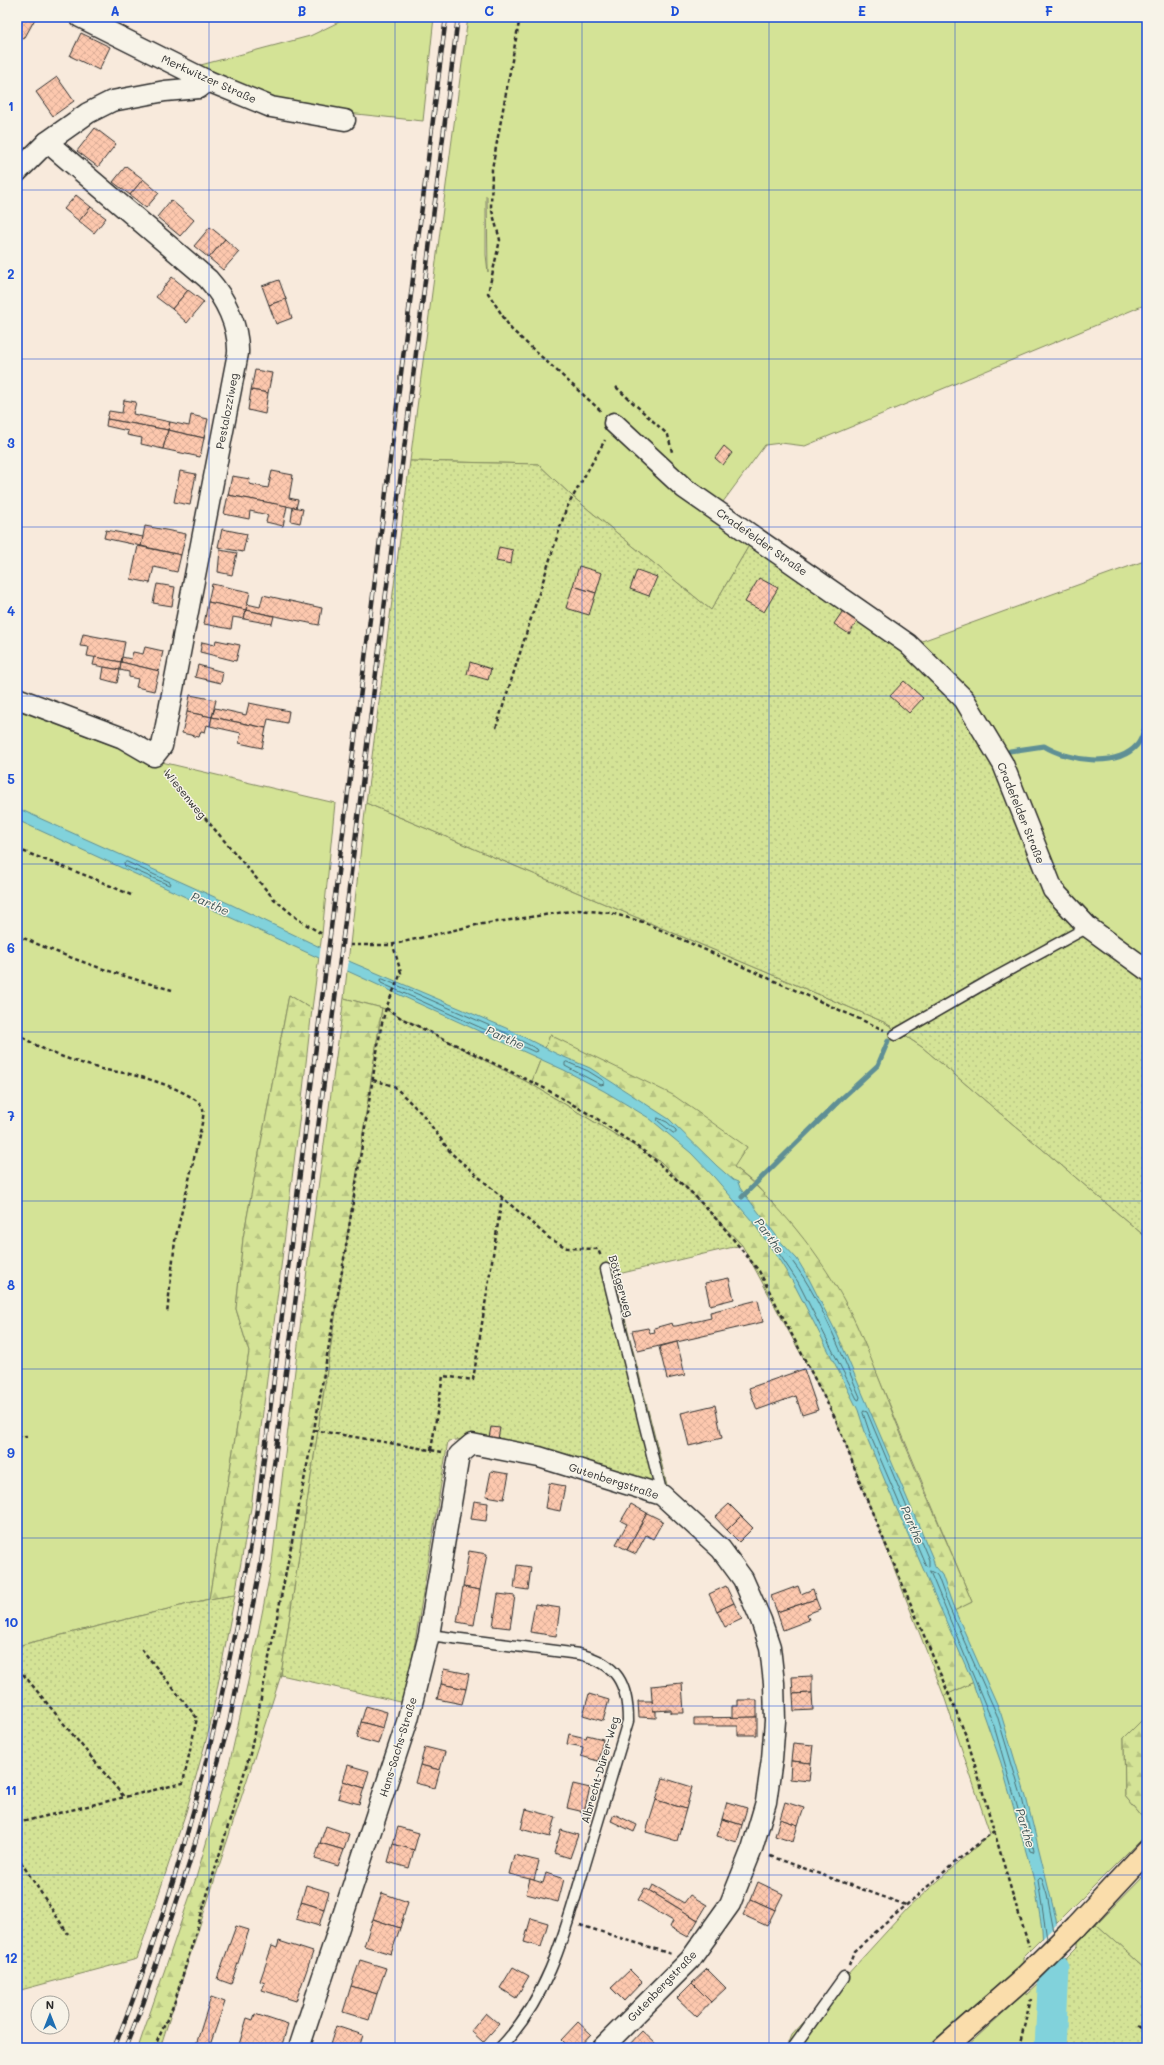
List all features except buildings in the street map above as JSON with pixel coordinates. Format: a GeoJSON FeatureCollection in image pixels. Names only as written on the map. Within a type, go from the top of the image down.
{"type":"FeatureCollection","features":[{"type":"Feature","properties":{"kind":"main road"},"geometry":{"type":"LineString","coordinates":[[944,2048],[1028,1986],[1076,1926],[1147,1851]]}},
{"type":"Feature","properties":{"kind":"street","name":"Merkwitzer Straße"},"geometry":{"type":"LineString","coordinates":[[80,17],[208,81],[271,106],[345,120]]}},
{"type":"Feature","properties":{"kind":"street"},"geometry":{"type":"LineString","coordinates":[[17,172],[47,142],[88,113],[112,101],[166,91],[199,88],[208,81]]}},
{"type":"Feature","properties":{"kind":"street","name":"Pestalozziweg"},"geometry":{"type":"LineString","coordinates":[[47,142],[208,279],[218,290],[228,309],[238,342],[238,353],[162,746],[154,756]]}},
{"type":"Feature","properties":{"kind":"street","name":"Cradefelder Straße"},"geometry":{"type":"LineString","coordinates":[[614,424],[684,488],[908,644],[964,699],[1003,764],[1053,890],[1088,927],[1147,970]]}},
{"type":"Feature","properties":{"kind":"street"},"geometry":{"type":"LineString","coordinates":[[17,698],[123,738],[154,756]]}},
{"type":"Feature","properties":{"kind":"street","name":"Gutenbergstraße"},"geometry":{"type":"LineString","coordinates":[[465,1450],[539,1457],[662,1495],[721,1548],[743,1579],[761,1620],[770,1647],[774,1683],[775,1721],[772,1759],[766,1802],[752,1849],[730,1904],[690,1960],[602,2048]]}},
{"type":"Feature","properties":{"kind":"street","name":"Hans-Sachs-Straße"},"geometry":{"type":"LineString","coordinates":[[299,2048],[408,1719],[428,1635],[465,1450]]}},
{"type":"Feature","properties":{"kind":"lane"},"geometry":{"type":"LineString","coordinates":[[895,1035],[987,982],[1088,927]]}},
{"type":"Feature","properties":{"kind":"lane","name":"Böttgerweg"},"geometry":{"type":"LineString","coordinates":[[606,1269],[662,1495]]}},
{"type":"Feature","properties":{"kind":"lane","name":"Albrecht-Dürer-Weg"},"geometry":{"type":"LineString","coordinates":[[428,1635],[579,1654],[596,1658],[608,1666],[618,1677],[626,1691],[628,1721],[568,1922],[545,1985],[518,2030],[500,2048]]}},
{"type":"Feature","properties":{"kind":"lane"},"geometry":{"type":"LineString","coordinates":[[793,2048],[844,1977]]}},
{"type":"Feature","properties":{"kind":"path"},"geometry":{"type":"LineString","coordinates":[[496,728],[566,509],[614,424],[511,329],[488,293],[500,240],[491,207],[492,169],[520,17]]}},
{"type":"Feature","properties":{"kind":"path"},"geometry":{"type":"LineString","coordinates":[[616,387],[668,435],[673,454],[665,470]]}},
{"type":"Feature","properties":{"kind":"path","name":"Wiesenweg"},"geometry":{"type":"LineString","coordinates":[[154,756],[190,801],[274,899],[299,920],[322,934]]}},
{"type":"Feature","properties":{"kind":"path"},"geometry":{"type":"LineString","coordinates":[[17,849],[95,879],[131,895]]}},
{"type":"Feature","properties":{"kind":"path"},"geometry":{"type":"LineString","coordinates":[[350,945],[393,945],[476,925],[570,911],[611,913],[642,922],[895,1035]]}},
{"type":"Feature","properties":{"kind":"path"},"geometry":{"type":"LineString","coordinates":[[17,935],[52,951],[102,970],[172,990]]}},
{"type":"Feature","properties":{"kind":"path"},"geometry":{"type":"LineString","coordinates":[[154,2048],[174,2004],[250,1754],[314,1430],[386,1008],[400,973],[393,945]]}},
{"type":"Feature","properties":{"kind":"path"},"geometry":{"type":"LineString","coordinates":[[386,1008],[401,1018],[544,1088],[596,1118],[649,1155],[693,1194],[720,1223],[759,1270],[836,1420],[867,1500],[966,1738],[1013,1896],[1031,1950]]}},
{"type":"Feature","properties":{"kind":"path"},"geometry":{"type":"LineString","coordinates":[[17,1033],[33,1045],[52,1053],[102,1069],[137,1076],[188,1096],[202,1106],[202,1123],[176,1241],[167,1314]]}},
{"type":"Feature","properties":{"kind":"path","name":"Böttgerweg"},"geometry":{"type":"LineString","coordinates":[[373,1080],[394,1086],[424,1116],[451,1153],[549,1238],[567,1248],[598,1249],[606,1269]]}},
{"type":"Feature","properties":{"kind":"path"},"geometry":{"type":"LineString","coordinates":[[431,1450],[444,1376],[473,1380],[502,1198]]}},
{"type":"Feature","properties":{"kind":"path"},"geometry":{"type":"LineString","coordinates":[[314,1430],[431,1450],[465,1450]]}},
{"type":"Feature","properties":{"kind":"path"},"geometry":{"type":"LineString","coordinates":[[17,1437],[27,1436]]}},
{"type":"Feature","properties":{"kind":"path"},"geometry":{"type":"LineString","coordinates":[[17,1823],[183,1783],[198,1718],[140,1647]]}},
{"type":"Feature","properties":{"kind":"path"},"geometry":{"type":"LineString","coordinates":[[23,1674],[124,1797]]}},
{"type":"Feature","properties":{"kind":"path"},"geometry":{"type":"LineString","coordinates":[[844,1977],[854,1951],[994,1831]]}},
{"type":"Feature","properties":{"kind":"path"},"geometry":{"type":"LineString","coordinates":[[752,1849],[906,1905]]}},
{"type":"Feature","properties":{"kind":"path"},"geometry":{"type":"LineString","coordinates":[[17,1856],[68,1934]]}},
{"type":"Feature","properties":{"kind":"path"},"geometry":{"type":"LineString","coordinates":[[568,1922],[690,1960]]}},
{"type":"Feature","properties":{"kind":"path"},"geometry":{"type":"LineString","coordinates":[[1019,2048],[1028,1986]]}},
{"type":"Feature","properties":{"kind":"path"},"geometry":{"type":"LineString","coordinates":[[1140,2025],[1147,2030]]}},
{"type":"Feature","properties":{"kind":"green space"},"geometry":{"type":"Polygon","coordinates":[[[349,17],[434,17],[423,121],[347,113],[273,99],[197,66],[310,36],[349,17]]]}},
{"type":"Feature","properties":{"kind":"green space"},"geometry":{"type":"Polygon","coordinates":[[[468,17],[1147,17],[1147,304],[805,446],[781,443],[765,445],[717,510],[754,537],[711,610],[573,497],[538,464],[410,461],[468,17]],[[487,196],[486,255],[488,272],[487,196]]]}},
{"type":"Feature","properties":{"kind":"green space"},"geometry":{"type":"Polygon","coordinates":[[[410,461],[538,464],[573,497],[711,610],[754,537],[964,699],[1053,890],[1147,970],[1147,1238],[922,1047],[884,1022],[366,803],[410,461]]]}},
{"type":"Feature","properties":{"kind":"green space"},"geometry":{"type":"Polygon","coordinates":[[[1147,560],[1147,979],[1083,931],[908,646],[1147,560]]]}},
{"type":"Feature","properties":{"kind":"green space"},"geometry":{"type":"Polygon","coordinates":[[[17,710],[149,759],[335,803],[322,934],[312,1009],[289,995],[243,1238],[236,1309],[249,1352],[209,1599],[17,1646],[17,710]]]}},
{"type":"Feature","properties":{"kind":"green space"},"geometry":{"type":"Polygon","coordinates":[[[366,803],[884,1022],[922,1047],[1147,1238],[1147,1715],[1124,1738],[1125,1796],[1147,1823],[1147,1833],[1023,1957],[1023,1963],[925,2048],[787,2048],[792,2035],[908,1908],[990,1834],[944,1696],[978,1680],[949,1613],[972,1602],[856,1324],[828,1274],[794,1227],[755,1184],[733,1166],[747,1147],[550,1035],[531,1084],[382,1008],[344,998],[366,803]]]}},
{"type":"Feature","properties":{"kind":"green space"},"geometry":{"type":"Polygon","coordinates":[[[289,995],[312,1009],[251,1508],[235,1595],[209,1599],[249,1352],[236,1309],[243,1238],[289,995]]]}},
{"type":"Feature","properties":{"kind":"green space"},"geometry":{"type":"Polygon","coordinates":[[[344,998],[382,1008],[281,1675],[160,2048],[138,2048],[196,1878],[230,1761],[253,1659],[272,1563],[308,1261],[344,998]]]}},
{"type":"Feature","properties":{"kind":"green space"},"geometry":{"type":"Polygon","coordinates":[[[382,1008],[531,1084],[661,1162],[742,1245],[614,1275],[668,1489],[481,1437],[448,1441],[405,1703],[281,1675],[382,1008]]]}},
{"type":"Feature","properties":{"kind":"green space"},"geometry":{"type":"Polygon","coordinates":[[[550,1035],[673,1095],[747,1147],[734,1167],[770,1200],[788,1219],[820,1260],[846,1304],[864,1341],[907,1449],[972,1602],[950,1613],[978,1680],[944,1696],[835,1417],[742,1245],[661,1162],[531,1084],[550,1035]]]}},
{"type":"Feature","properties":{"kind":"green space"},"geometry":{"type":"Polygon","coordinates":[[[235,1595],[210,1726],[186,1812],[137,1959],[17,1991],[17,1646],[209,1599],[235,1595]]]}},
{"type":"Feature","properties":{"kind":"green space"},"geometry":{"type":"Polygon","coordinates":[[[1147,1715],[1147,1823],[1125,1796],[1124,1738],[1147,1715]]]}},
{"type":"Feature","properties":{"kind":"green space"},"geometry":{"type":"Polygon","coordinates":[[[1147,1872],[1147,1970],[1096,1924],[1147,1872]]]}},
{"type":"Feature","properties":{"kind":"green space"},"geometry":{"type":"Polygon","coordinates":[[[1096,1924],[1147,1970],[1147,2048],[1057,2048],[1067,1957],[1078,1946],[1078,1942],[1096,1924]]]}},
{"type":"Feature","properties":{"kind":"green space"},"geometry":{"type":"Polygon","coordinates":[[[1067,1957],[1057,2048],[965,2048],[1026,1992],[1026,1995],[1067,1957]]]}},
{"type":"Feature","properties":{"kind":"water"},"geometry":{"type":"Polygon","coordinates":[[[17,808],[230,904],[351,962],[506,1028],[557,1054],[590,1068],[669,1119],[717,1166],[733,1180],[738,1182],[740,1188],[782,1243],[797,1259],[838,1336],[933,1559],[935,1567],[942,1575],[953,1606],[1001,1714],[1026,1797],[1056,1919],[1060,1953],[1058,2010],[1043,2011],[1045,1985],[1042,1929],[1034,1880],[1001,1763],[971,1678],[896,1507],[867,1438],[858,1410],[827,1348],[794,1284],[778,1258],[752,1221],[714,1177],[691,1153],[649,1118],[604,1091],[564,1070],[17,820],[17,808]]]}},
{"type":"Feature","properties":{"kind":"pier"},"geometry":{"type":"Polygon","coordinates":[[[321,945],[349,959],[347,973],[319,960],[321,945]]]}},
{"type":"Feature","properties":{"kind":"pier"},"geometry":{"type":"Polygon","coordinates":[[[1059,1922],[1061,1962],[1043,1980],[1041,1940],[1059,1922]]]}},
{"type":"Feature","properties":{"kind":"waterway"},"geometry":{"type":"LineString","coordinates":[[1010,751],[1044,746],[1065,755],[1091,760],[1104,760],[1128,753],[1139,743],[1147,723]]}},
{"type":"Feature","properties":{"kind":"waterway"},"geometry":{"type":"LineString","coordinates":[[742,1197],[840,1100],[878,1065],[888,1041]]}},
{"type":"Feature","properties":{"kind":"waterway","name":"Parthe"},"geometry":{"type":"LineString","coordinates":[[1050,2048],[1054,1969]]}},
{"type":"Feature","properties":{"kind":"railway"},"geometry":{"type":"LineString","coordinates":[[114,2048],[140,1981],[163,1912],[203,1774],[235,1632],[260,1490],[446,17]]}},
{"type":"Feature","properties":{"kind":"railway"},"geometry":{"type":"LineString","coordinates":[[125,2048],[143,2004],[189,1864],[229,1724],[261,1564],[344,929],[458,17]]}}]}
